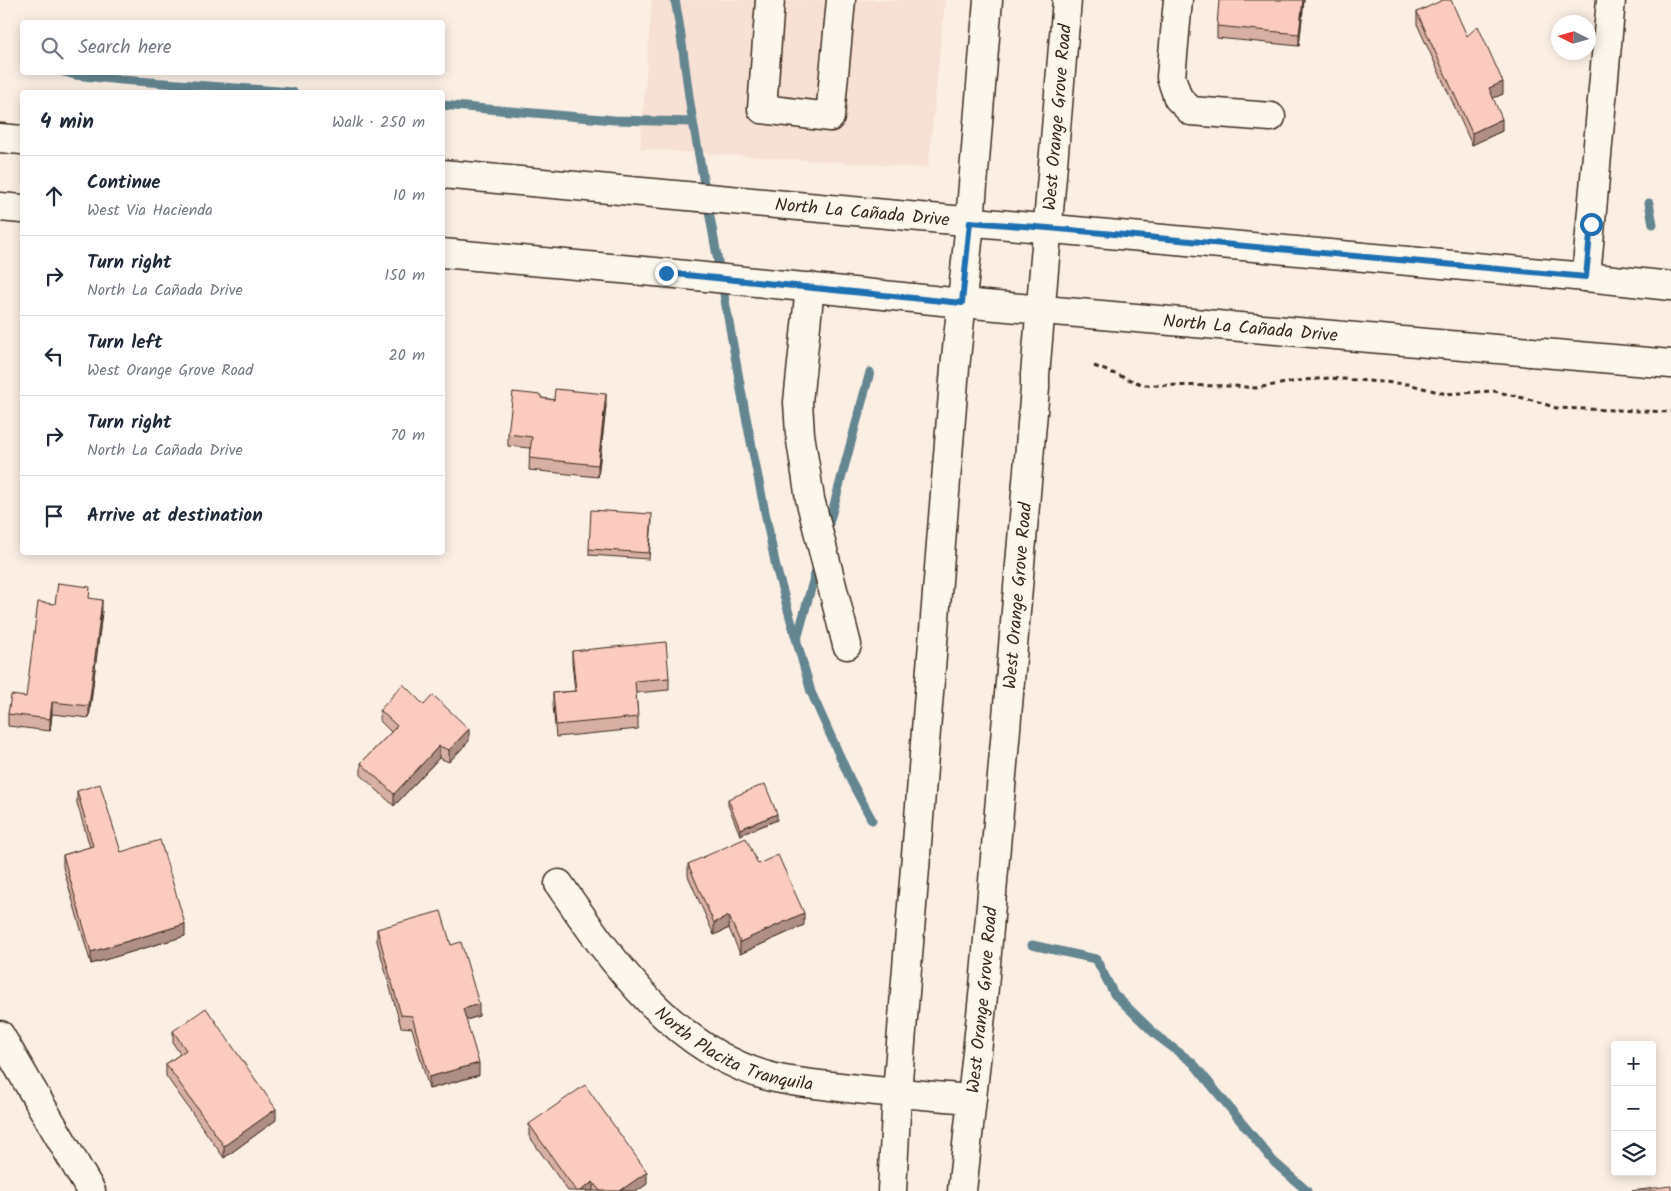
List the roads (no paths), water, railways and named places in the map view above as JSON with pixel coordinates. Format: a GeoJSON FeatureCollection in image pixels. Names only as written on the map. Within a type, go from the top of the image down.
{"type":"FeatureCollection","features":[{"type":"Feature","properties":{"kind":"main road"},"geometry":{"type":"LineString","coordinates":[[770,0],[762,109],[830,117],[841,0]]}},
{"type":"Feature","properties":{"kind":"main road"},"geometry":{"type":"LineString","coordinates":[[892,1191],[897,1093],[954,378],[970,222],[988,0]]}},
{"type":"Feature","properties":{"kind":"main road","name":"West Orange Grove Road"},"geometry":{"type":"LineString","coordinates":[[962,1191],[984,987],[1002,788],[1067,0]]}},
{"type":"Feature","properties":{"kind":"main road"},"geometry":{"type":"LineString","coordinates":[[1178,0],[1171,77],[1178,98],[1191,111],[1272,117]]}},
{"type":"Feature","properties":{"kind":"main road"},"geometry":{"type":"LineString","coordinates":[[1586,277],[1611,0]]}},
{"type":"Feature","properties":{"kind":"main road"},"geometry":{"type":"LineString","coordinates":[[0,138],[20,140]]}},
{"type":"Feature","properties":{"kind":"main road","name":"North La Cañada Drive"},"geometry":{"type":"LineString","coordinates":[[445,174],[1671,286]]}},
{"type":"Feature","properties":{"kind":"main road"},"geometry":{"type":"LineString","coordinates":[[0,206],[20,209]]}},
{"type":"Feature","properties":{"kind":"main road","name":"North La Cañada Drive"},"geometry":{"type":"LineString","coordinates":[[445,253],[764,282],[962,303],[1671,364]]}},
{"type":"Feature","properties":{"kind":"main road"},"geometry":{"type":"LineString","coordinates":[[810,287],[798,402],[800,434],[810,499],[847,645]]}},
{"type":"Feature","properties":{"kind":"main road","name":"North Placita Tranquila"},"geometry":{"type":"LineString","coordinates":[[559,884],[597,940],[630,979],[661,1012],[716,1055],[755,1072],[775,1078],[850,1089],[971,1099]]}},
{"type":"Feature","properties":{"kind":"main road"},"geometry":{"type":"LineString","coordinates":[[0,1036],[91,1191]]}},
{"type":"Feature","properties":{"kind":"waterway"},"geometry":{"type":"LineString","coordinates":[[675,0],[693,122],[745,412],[776,567],[811,692],[851,781],[872,820]]}},
{"type":"Feature","properties":{"kind":"waterway"},"geometry":{"type":"LineString","coordinates":[[75,75],[264,90]]}},
{"type":"Feature","properties":{"kind":"waterway"},"geometry":{"type":"LineString","coordinates":[[445,105],[614,120],[693,122]]}},
{"type":"Feature","properties":{"kind":"waterway"},"geometry":{"type":"LineString","coordinates":[[1649,203],[1653,224]]}},
{"type":"Feature","properties":{"kind":"waterway"},"geometry":{"type":"LineString","coordinates":[[827,531],[870,372]]}},
{"type":"Feature","properties":{"kind":"waterway"},"geometry":{"type":"LineString","coordinates":[[797,639],[818,563]]}},
{"type":"Feature","properties":{"kind":"waterway"},"geometry":{"type":"LineString","coordinates":[[1032,945],[1096,959],[1114,994],[1156,1035],[1193,1063],[1274,1162],[1307,1191]]}}]}
